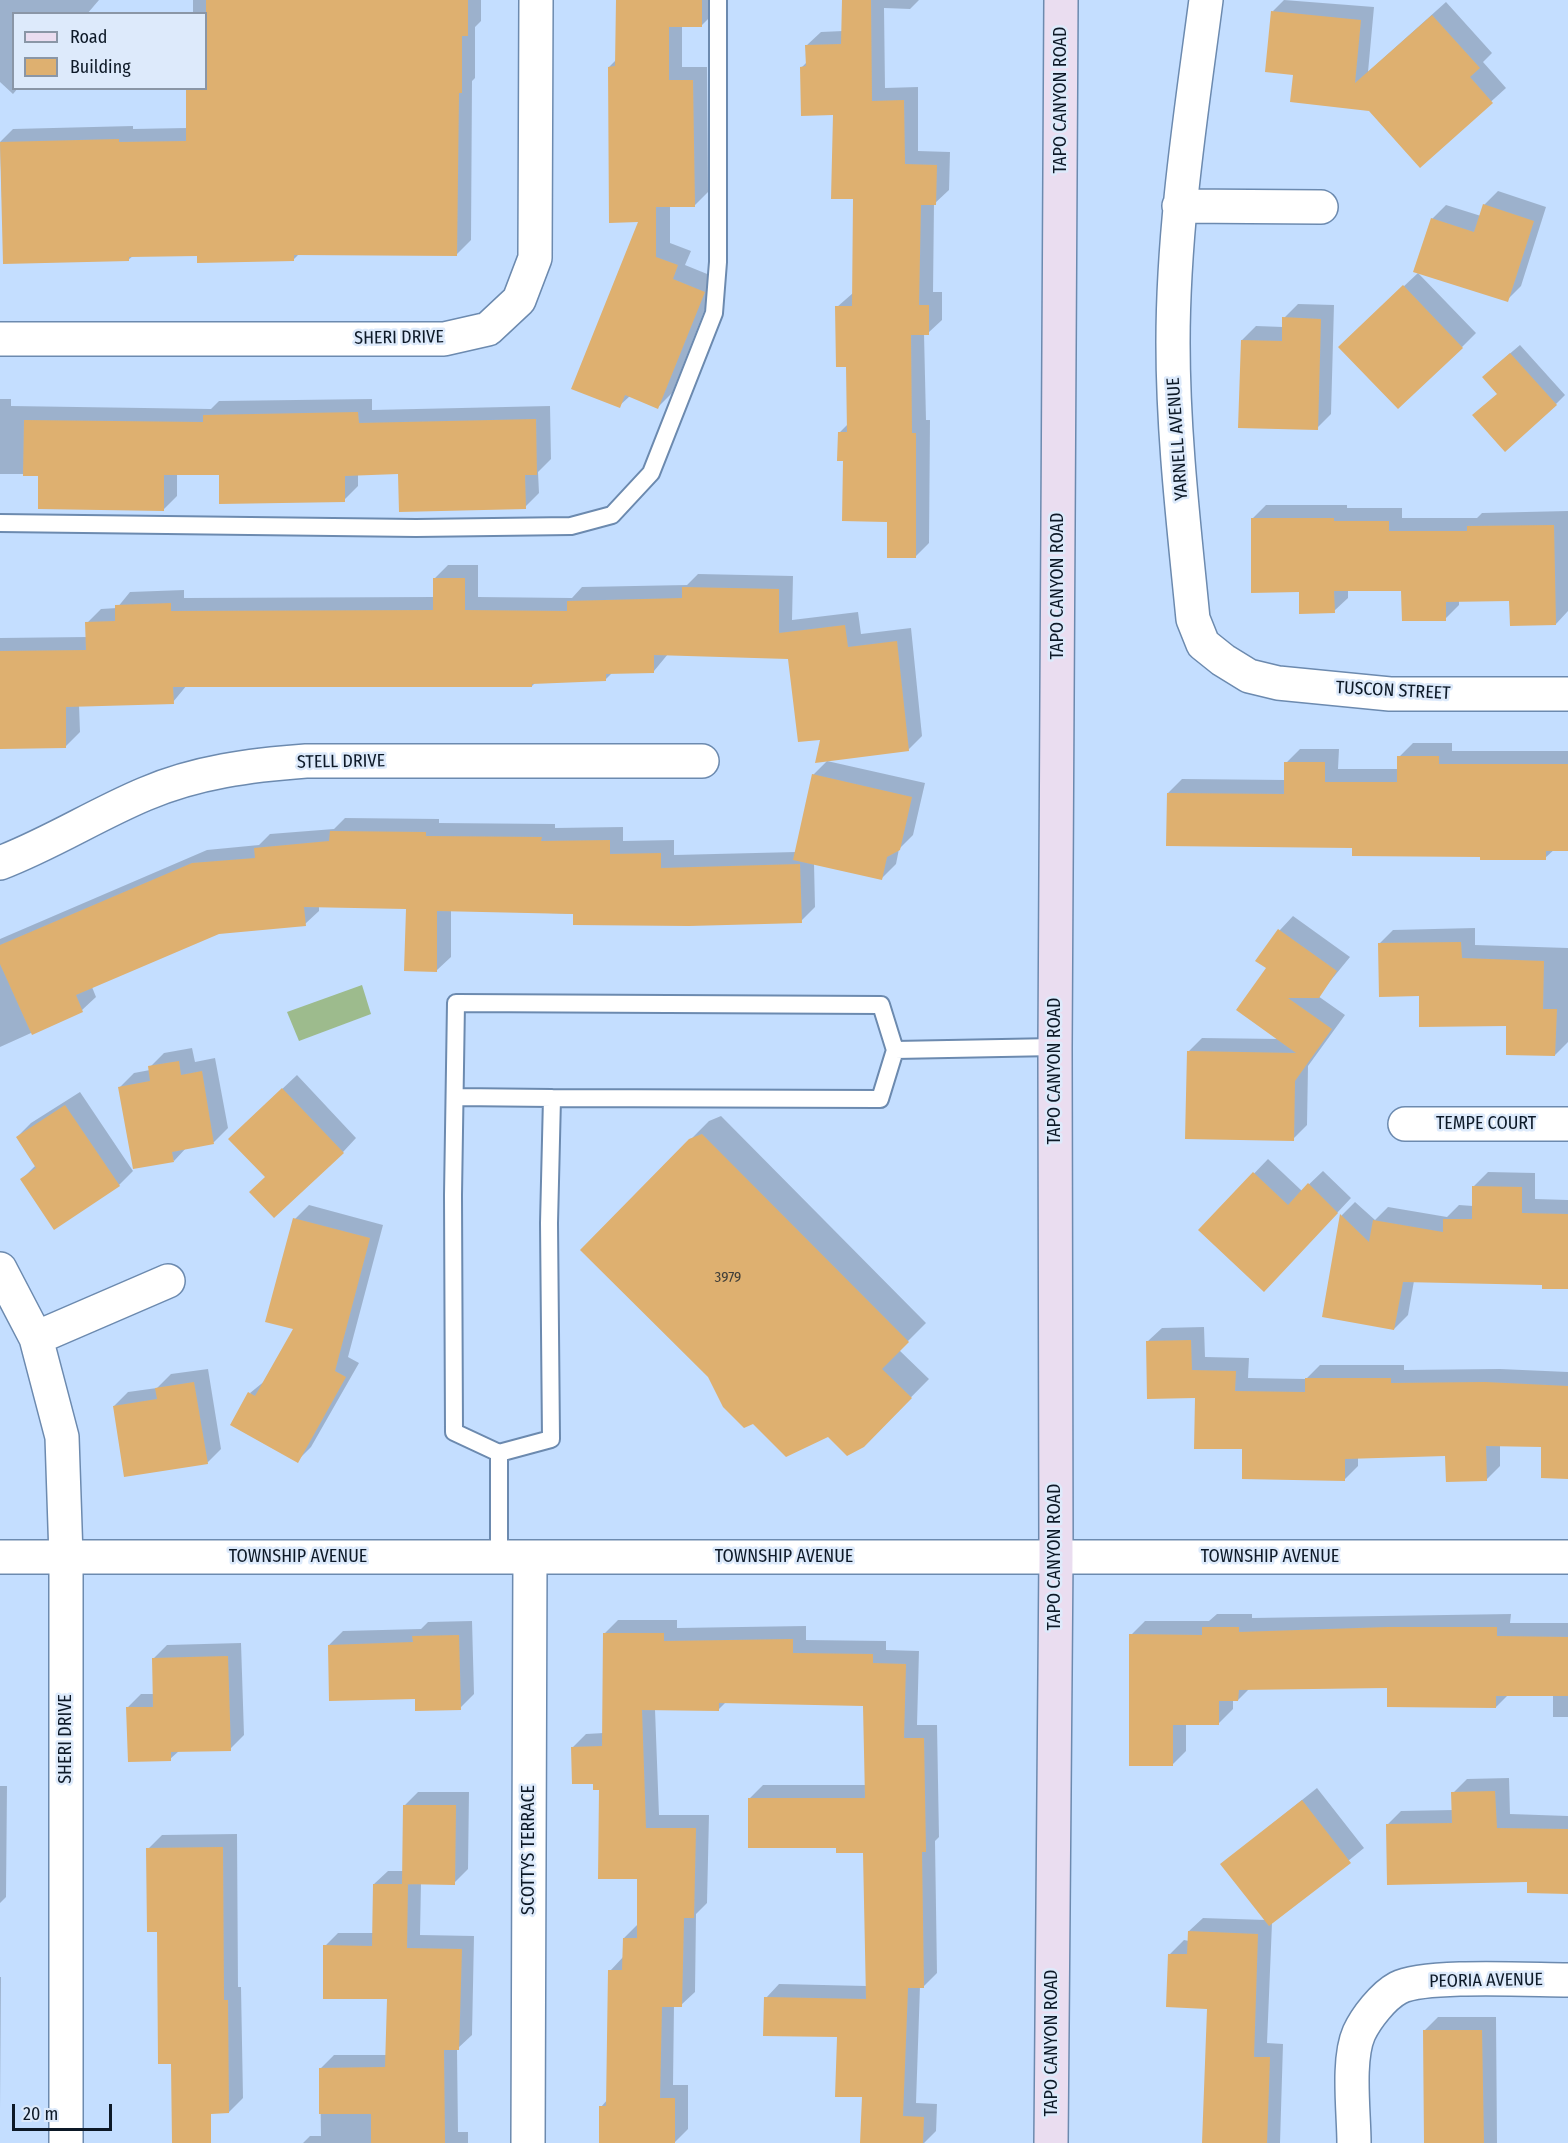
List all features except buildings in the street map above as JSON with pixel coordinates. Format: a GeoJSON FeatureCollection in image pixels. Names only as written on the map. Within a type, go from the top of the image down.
{"type":"FeatureCollection","features":[{"type":"Feature","properties":{"kind":"main road","name":"TAPO CANYON ROAD"},"geometry":{"type":"LineString","coordinates":[[1051,2143],[1056,1556],[1055,1047],[1061,0]]}},
{"type":"Feature","properties":{"kind":"street","name":"SHERI DRIVE"},"geometry":{"type":"LineString","coordinates":[[0,339],[444,339],[488,329],[519,300],[536,258],[536,0]]}},
{"type":"Feature","properties":{"kind":"street","name":"YARNELL AVENUE"},"geometry":{"type":"LineString","coordinates":[[1206,0],[1179,206],[1173,343],[1176,443],[1193,619],[1203,644],[1223,660]]}},
{"type":"Feature","properties":{"kind":"street"},"geometry":{"type":"LineString","coordinates":[[1179,206],[1321,207]]}},
{"type":"Feature","properties":{"kind":"street","name":"TUSCON STREET"},"geometry":{"type":"LineString","coordinates":[[1223,660],[1249,676],[1289,684],[1390,694],[1568,694]]}},
{"type":"Feature","properties":{"kind":"street","name":"STELL DRIVE"},"geometry":{"type":"LineString","coordinates":[[0,863],[36,850],[145,794],[198,776],[250,765],[306,761],[702,761]]}},
{"type":"Feature","properties":{"kind":"street","name":"TEMPE COURT"},"geometry":{"type":"LineString","coordinates":[[1405,1124],[1568,1124]]}},
{"type":"Feature","properties":{"kind":"street","name":"SHERI DRIVE"},"geometry":{"type":"LineString","coordinates":[[0,1269],[36,1338],[62,1437],[66,1557],[66,2143]]}},
{"type":"Feature","properties":{"kind":"street"},"geometry":{"type":"LineString","coordinates":[[36,1338],[168,1281]]}},
{"type":"Feature","properties":{"kind":"street","name":"TOWNSHIP AVENUE"},"geometry":{"type":"LineString","coordinates":[[0,1557],[1568,1557]]}},
{"type":"Feature","properties":{"kind":"street","name":"SCOTTYS TERRACE"},"geometry":{"type":"LineString","coordinates":[[515,1557],[528,2143]]}},
{"type":"Feature","properties":{"kind":"street","name":"PEORIA AVENUE"},"geometry":{"type":"LineString","coordinates":[[1354,2143],[1354,2066],[1359,2034],[1376,2007],[1398,1988],[1425,1981],[1568,1980]]}},
{"type":"Feature","properties":{"kind":"lane"},"geometry":{"type":"LineString","coordinates":[[0,523],[428,528],[571,526],[612,515],[651,473],[714,313],[718,262],[718,0]]}},
{"type":"Feature","properties":{"kind":"lane"},"geometry":{"type":"LineString","coordinates":[[456,1097],[880,1099],[895,1050],[881,1005],[456,1003],[453,1195],[454,1432],[499,1453],[551,1439],[549,1223],[552,1098]]}},
{"type":"Feature","properties":{"kind":"lane"},"geometry":{"type":"LineString","coordinates":[[895,1050],[1055,1047]]}},
{"type":"Feature","properties":{"kind":"lane"},"geometry":{"type":"LineString","coordinates":[[499,1453],[515,1557]]}},
{"type":"Feature","properties":{"kind":"green space"},"geometry":{"type":"Polygon","coordinates":[[[362,985],[371,1014],[299,1041],[287,1012],[362,985]]]}}]}
